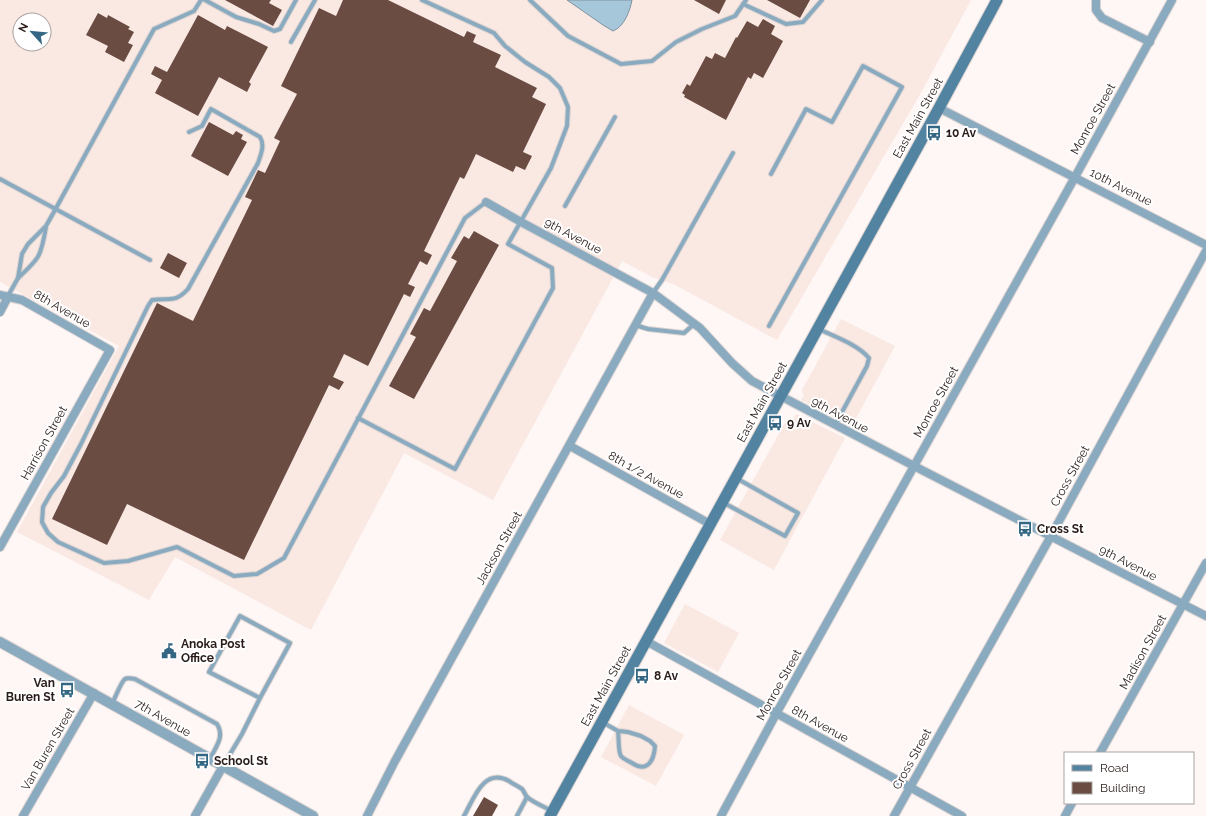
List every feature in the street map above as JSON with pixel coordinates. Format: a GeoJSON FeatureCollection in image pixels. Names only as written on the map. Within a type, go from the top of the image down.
{"type":"FeatureCollection","features":[{"type":"Feature","properties":{"kind":"main road","name":"East Main Street"},"geometry":{"type":"LineString","coordinates":[[551,814],[939,108],[996,0]]}},
{"type":"Feature","properties":{"kind":"street"},"geometry":{"type":"LineString","coordinates":[[1096,0],[1096,10],[1102,18],[1150,42]]}},
{"type":"Feature","properties":{"kind":"street","name":"Monroe Street"},"geometry":{"type":"LineString","coordinates":[[721,816],[776,714],[1172,0]]}},
{"type":"Feature","properties":{"kind":"street","name":"10th Avenue"},"geometry":{"type":"LineString","coordinates":[[939,108],[1206,244]]}},
{"type":"Feature","properties":{"kind":"street","name":"9th Avenue"},"geometry":{"type":"LineString","coordinates":[[486,202],[653,292],[700,328],[732,363],[752,381],[780,397],[1206,616]]}},
{"type":"Feature","properties":{"kind":"street","name":"Cross Street"},"geometry":{"type":"LineString","coordinates":[[894,816],[1050,536],[1206,251]]}},
{"type":"Feature","properties":{"kind":"street","name":"Jackson Street"},"geometry":{"type":"LineString","coordinates":[[367,816],[395,761],[570,446],[653,292]]}},
{"type":"Feature","properties":{"kind":"street"},"geometry":{"type":"LineString","coordinates":[[0,312],[4,296]]}},
{"type":"Feature","properties":{"kind":"street","name":"8th Avenue"},"geometry":{"type":"LineString","coordinates":[[4,296],[22,300],[110,350]]}},
{"type":"Feature","properties":{"kind":"street","name":"Harrison Street"},"geometry":{"type":"LineString","coordinates":[[0,547],[110,350]]}},
{"type":"Feature","properties":{"kind":"street","name":"8th 1/2 Avenue"},"geometry":{"type":"LineString","coordinates":[[570,446],[710,524]]}},
{"type":"Feature","properties":{"kind":"street","name":"Madison Street"},"geometry":{"type":"LineString","coordinates":[[1101,752],[1206,563]]}},
{"type":"Feature","properties":{"kind":"street","name":"8th Avenue"},"geometry":{"type":"LineString","coordinates":[[646,641],[962,816]]}},
{"type":"Feature","properties":{"kind":"street","name":"7th Avenue"},"geometry":{"type":"LineString","coordinates":[[0,642],[313,816]]}},
{"type":"Feature","properties":{"kind":"street","name":"Van Buren Street"},"geometry":{"type":"LineString","coordinates":[[23,816],[94,693]]}},
{"type":"Feature","properties":{"kind":"street"},"geometry":{"type":"LineString","coordinates":[[195,816],[223,766]]}},
{"type":"Feature","properties":{"kind":"street"},"geometry":{"type":"LineString","coordinates":[[1065,816],[1071,804]]}},
{"type":"Feature","properties":{"kind":"lane"},"geometry":{"type":"LineString","coordinates":[[18,278],[22,254],[28,244],[46,226],[154,29],[194,11],[200,0]]}},
{"type":"Feature","properties":{"kind":"lane"},"geometry":{"type":"LineString","coordinates":[[205,0],[236,17],[259,24],[274,31],[280,29],[296,0]]}},
{"type":"Feature","properties":{"kind":"lane"},"geometry":{"type":"LineString","coordinates":[[291,42],[315,0]]}},
{"type":"Feature","properties":{"kind":"lane"},"geometry":{"type":"LineString","coordinates":[[358,418],[455,469],[553,288],[552,268],[508,244],[551,168],[567,126],[568,107],[560,88],[549,77],[525,62],[505,46],[494,33],[422,0]]}},
{"type":"Feature","properties":{"kind":"lane"},"geometry":{"type":"LineString","coordinates":[[530,0],[568,36],[621,64],[652,61],[676,42],[702,29],[734,16],[745,2],[786,24],[804,22],[822,0]]}},
{"type":"Feature","properties":{"kind":"lane"},"geometry":{"type":"LineString","coordinates":[[769,326],[902,87],[863,66],[832,122],[806,109],[771,174]]}},
{"type":"Feature","properties":{"kind":"lane"},"geometry":{"type":"LineString","coordinates":[[189,132],[202,126],[211,109],[260,136],[263,148],[258,163],[188,289],[176,299],[152,300],[148,306],[81,444],[64,476],[43,507],[42,522],[48,533],[58,542],[104,563],[128,561],[177,547],[234,576],[257,574],[284,558],[465,218],[486,202]]}},
{"type":"Feature","properties":{"kind":"lane"},"geometry":{"type":"LineString","coordinates":[[565,206],[615,117]]}},
{"type":"Feature","properties":{"kind":"lane"},"geometry":{"type":"LineString","coordinates":[[653,292],[665,276],[733,153]]}},
{"type":"Feature","properties":{"kind":"lane"},"geometry":{"type":"LineString","coordinates":[[0,179],[150,260]]}},
{"type":"Feature","properties":{"kind":"lane"},"geometry":{"type":"LineString","coordinates":[[4,296],[18,278],[35,262],[42,250],[46,226]]}},
{"type":"Feature","properties":{"kind":"lane"},"geometry":{"type":"LineString","coordinates":[[636,325],[648,330],[684,333],[694,324]]}},
{"type":"Feature","properties":{"kind":"lane"},"geometry":{"type":"LineString","coordinates":[[818,328],[864,353],[868,358],[867,366],[835,425]]}},
{"type":"Feature","properties":{"kind":"lane"},"geometry":{"type":"LineString","coordinates":[[722,502],[785,536],[798,513],[735,478]]}},
{"type":"Feature","properties":{"kind":"lane"},"geometry":{"type":"LineString","coordinates":[[223,766],[242,734],[290,643],[240,616],[209,672],[260,698]]}},
{"type":"Feature","properties":{"kind":"lane"},"geometry":{"type":"LineString","coordinates":[[112,704],[122,683],[125,679],[130,678],[135,679],[217,724],[220,730],[220,736],[210,759]]}},
{"type":"Feature","properties":{"kind":"lane"},"geometry":{"type":"LineString","coordinates":[[602,721],[618,731],[641,736],[650,741],[655,746],[654,755],[648,765],[643,767],[636,766],[622,757],[619,751],[618,731]]}},
{"type":"Feature","properties":{"kind":"lane"},"geometry":{"type":"LineString","coordinates":[[464,816],[478,790],[488,780],[495,777],[501,777],[518,786],[523,790],[527,797],[551,814]]}},
{"type":"Feature","properties":{"kind":"lane"},"geometry":{"type":"LineString","coordinates":[[517,816],[527,797]]}},
{"type":"Feature","properties":{"kind":"shaded area"},"geometry":{"type":"Polygon","coordinates":[[[0,0],[971,0],[922,91],[777,340],[675,285],[652,277],[622,261],[493,500],[404,453],[311,630],[175,557],[149,600],[17,532],[119,346],[0,282],[0,0]]]}},
{"type":"Feature","properties":{"kind":"shaded area"},"geometry":{"type":"Polygon","coordinates":[[[841,319],[895,346],[852,426],[801,400],[804,396],[802,390],[841,319]]]}},
{"type":"Feature","properties":{"kind":"shaded area"},"geometry":{"type":"Polygon","coordinates":[[[796,414],[845,438],[774,570],[720,540],[786,421],[793,419],[796,414]]]}},
{"type":"Feature","properties":{"kind":"shaded area"},"geometry":{"type":"Polygon","coordinates":[[[685,604],[739,633],[718,672],[664,643],[685,604]]]}},
{"type":"Feature","properties":{"kind":"shaded area"},"geometry":{"type":"Polygon","coordinates":[[[629,705],[684,735],[656,786],[601,757],[629,705]]]}},
{"type":"Feature","properties":{"kind":"water"},"geometry":{"type":"Polygon","coordinates":[[[567,0],[632,0],[628,14],[620,26],[613,31],[567,0]]]}},
{"type":"Feature","properties":{"kind":"building"},"geometry":{"type":"Polygon","coordinates":[[[225,0],[271,0],[269,3],[282,10],[273,26],[225,0]]]}},
{"type":"Feature","properties":{"kind":"building"},"geometry":{"type":"Polygon","coordinates":[[[343,0],[388,0],[464,37],[467,31],[476,35],[473,42],[501,55],[495,67],[537,88],[532,97],[546,104],[523,152],[532,156],[525,170],[516,166],[513,172],[476,154],[464,179],[460,177],[424,251],[432,255],[427,265],[420,261],[408,284],[415,287],[410,297],[404,294],[368,366],[344,354],[333,377],[344,382],[339,390],[329,385],[244,560],[127,504],[107,545],[52,519],[157,303],[193,321],[252,200],[245,197],[258,170],[265,173],[280,141],[274,138],[297,94],[281,86],[319,8],[336,16],[343,0]]]}},
{"type":"Feature","properties":{"kind":"building"},"geometry":{"type":"Polygon","coordinates":[[[694,0],[726,0],[719,14],[694,0]]]}},
{"type":"Feature","properties":{"kind":"building"},"geometry":{"type":"Polygon","coordinates":[[[767,0],[810,0],[800,18],[767,0]]]}},
{"type":"Feature","properties":{"kind":"building"},"geometry":{"type":"Polygon","coordinates":[[[98,13],[107,18],[108,15],[130,27],[128,29],[134,32],[128,43],[133,45],[124,62],[105,52],[108,46],[86,35],[98,13]]]}},
{"type":"Feature","properties":{"kind":"building"},"geometry":{"type":"Polygon","coordinates":[[[198,15],[225,30],[227,26],[268,47],[249,82],[251,84],[247,92],[219,77],[198,116],[155,93],[162,80],[151,74],[155,66],[167,72],[198,15]]]}},
{"type":"Feature","properties":{"kind":"building"},"geometry":{"type":"Polygon","coordinates":[[[763,19],[775,26],[771,34],[783,41],[763,78],[754,73],[751,79],[748,77],[726,120],[684,97],[685,95],[682,93],[687,84],[690,86],[706,56],[712,59],[715,53],[725,58],[736,37],[737,38],[747,21],[758,27],[763,19]]]}},
{"type":"Feature","properties":{"kind":"building"},"geometry":{"type":"Polygon","coordinates":[[[209,122],[233,135],[236,131],[243,135],[241,139],[247,142],[228,176],[191,156],[209,122]]]}},
{"type":"Feature","properties":{"kind":"building"},"geometry":{"type":"Polygon","coordinates":[[[474,231],[499,245],[414,399],[389,386],[416,337],[410,334],[424,308],[430,311],[457,261],[451,258],[464,236],[469,239],[474,231]]]}},
{"type":"Feature","properties":{"kind":"building"},"geometry":{"type":"Polygon","coordinates":[[[168,253],[187,263],[179,278],[160,268],[168,253]]]}},
{"type":"Feature","properties":{"kind":"building"},"geometry":{"type":"Polygon","coordinates":[[[484,797],[498,805],[492,816],[473,816],[484,797]]]}},
{"type":"Feature","properties":{"kind":"place","name":"10 Av"},"geometry":{"type":"Point","coordinates":[934,133]}},
{"type":"Feature","properties":{"kind":"place","name":"9 Av"},"geometry":{"type":"Point","coordinates":[775,423]}},
{"type":"Feature","properties":{"kind":"place","name":"Cross St"},"geometry":{"type":"Point","coordinates":[1025,529]}},
{"type":"Feature","properties":{"kind":"place","name":"Anoka Post Office"},"geometry":{"type":"Point","coordinates":[169,651]}},
{"type":"Feature","properties":{"kind":"place","name":"8 Av"},"geometry":{"type":"Point","coordinates":[642,676]}},
{"type":"Feature","properties":{"kind":"place","name":"Van Buren St"},"geometry":{"type":"Point","coordinates":[67,690]}},
{"type":"Feature","properties":{"kind":"place","name":"School St"},"geometry":{"type":"Point","coordinates":[202,761]}}]}
